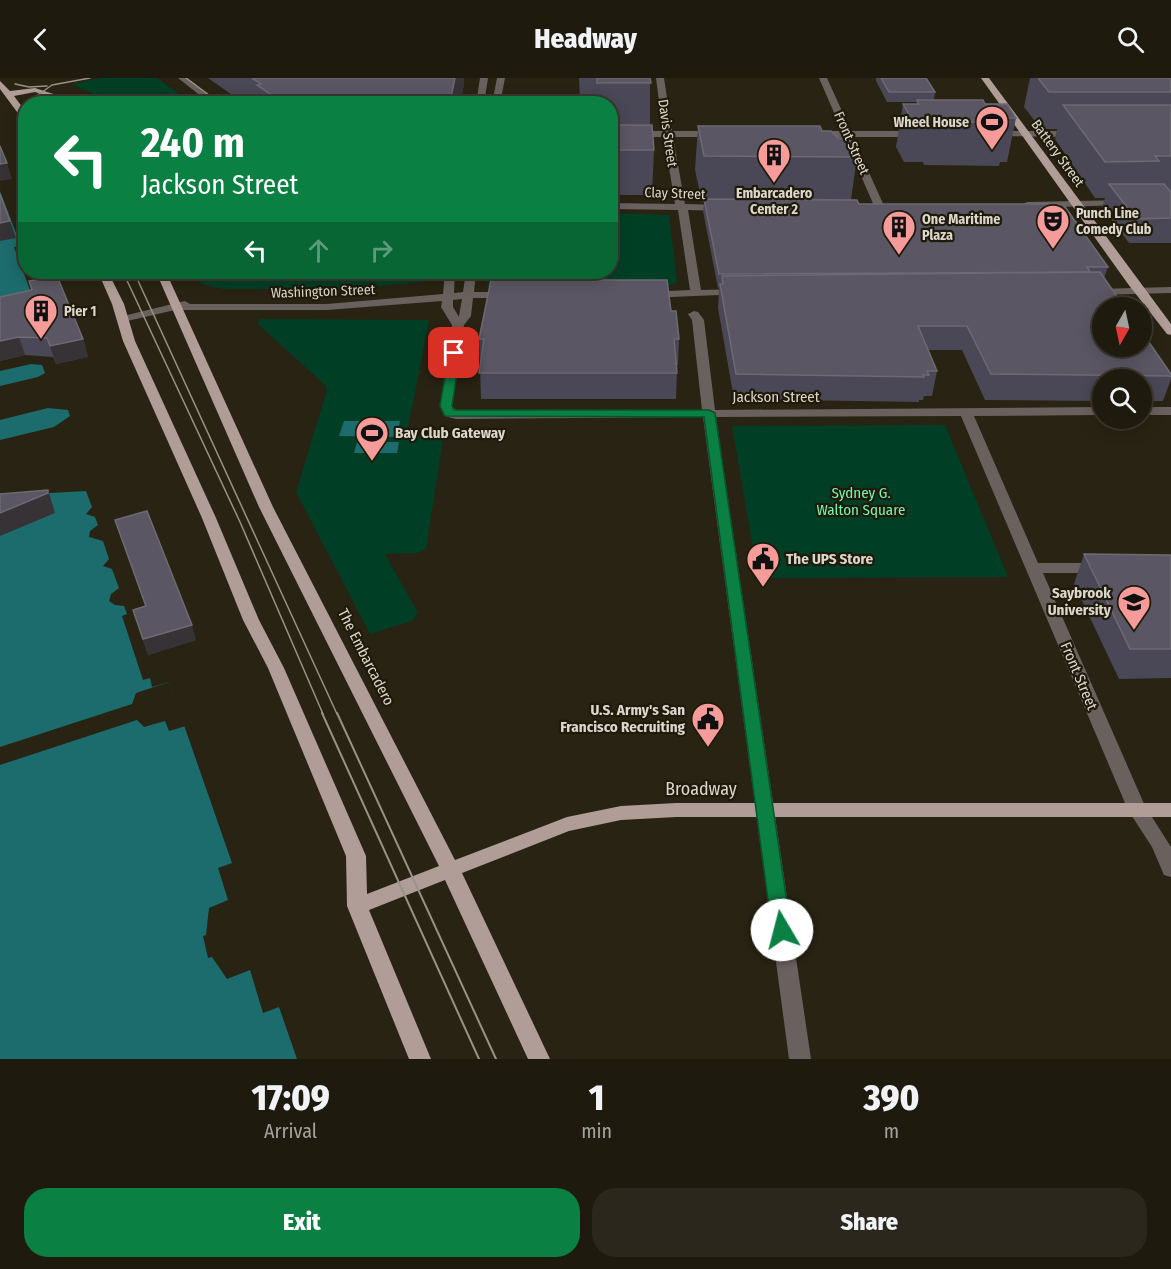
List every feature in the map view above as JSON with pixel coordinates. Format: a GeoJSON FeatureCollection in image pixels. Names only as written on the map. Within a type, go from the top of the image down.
{"type":"FeatureCollection","features":[{"type":"Feature","properties":{"kind":"main road","name":"Battery Street"},"geometry":{"type":"LineString","coordinates":[[985,78],[1171,332]]}},
{"type":"Feature","properties":{"kind":"main road"},"geometry":{"type":"LineString","coordinates":[[35,80],[64,96]]}},
{"type":"Feature","properties":{"kind":"main road"},"geometry":{"type":"LineString","coordinates":[[0,82],[18,107]]}},
{"type":"Feature","properties":{"kind":"main road"},"geometry":{"type":"LineString","coordinates":[[21,96],[27,94],[54,96]]}},
{"type":"Feature","properties":{"kind":"main road"},"geometry":{"type":"LineString","coordinates":[[11,97],[18,97]]}},
{"type":"Feature","properties":{"kind":"main road"},"geometry":{"type":"LineString","coordinates":[[106,279],[123,319],[129,341],[209,518],[251,620],[276,668],[356,856],[357,906],[420,1059]]}},
{"type":"Feature","properties":{"kind":"main road","name":"The Embarcadero"},"geometry":{"type":"LineString","coordinates":[[164,279],[266,507],[450,868],[539,1059]]}},
{"type":"Feature","properties":{"kind":"main road","name":"Broadway"},"geometry":{"type":"LineString","coordinates":[[357,906],[521,840],[593,818],[649,811],[1171,810]]}},
{"type":"Feature","properties":{"kind":"street"},"geometry":{"type":"LineString","coordinates":[[182,78],[206,96]]}},
{"type":"Feature","properties":{"kind":"street"},"geometry":{"type":"LineString","coordinates":[[481,96],[484,78]]}},
{"type":"Feature","properties":{"kind":"street"},"geometry":{"type":"LineString","coordinates":[[498,96],[501,78]]}},
{"type":"Feature","properties":{"kind":"street","name":"Davis Street"},"geometry":{"type":"LineString","coordinates":[[660,78],[681,207],[685,215],[696,293]]}},
{"type":"Feature","properties":{"kind":"street","name":"Front Street"},"geometry":{"type":"LineString","coordinates":[[823,78],[880,208]]}},
{"type":"Feature","properties":{"kind":"street"},"geometry":{"type":"LineString","coordinates":[[618,135],[720,134]]}},
{"type":"Feature","properties":{"kind":"street"},"geometry":{"type":"LineString","coordinates":[[798,134],[932,134]]}},
{"type":"Feature","properties":{"kind":"street"},"geometry":{"type":"LineString","coordinates":[[989,134],[1083,134]]}},
{"type":"Feature","properties":{"kind":"street"},"geometry":{"type":"LineString","coordinates":[[1014,205],[1138,202]]}},
{"type":"Feature","properties":{"kind":"street","name":"Clay Street"},"geometry":{"type":"LineString","coordinates":[[618,206],[731,208]]}},
{"type":"Feature","properties":{"kind":"street"},"geometry":{"type":"LineString","coordinates":[[449,279],[447,295],[450,315],[458,325],[465,316],[470,279]]}},
{"type":"Feature","properties":{"kind":"street"},"geometry":{"type":"LineString","coordinates":[[1083,292],[1171,290]]}},
{"type":"Feature","properties":{"kind":"street"},"geometry":{"type":"LineString","coordinates":[[636,295],[748,292]]}},
{"type":"Feature","properties":{"kind":"street","name":"Washington Street"},"geometry":{"type":"LineString","coordinates":[[178,307],[359,306],[447,295]]}},
{"type":"Feature","properties":{"kind":"street","name":"Washington Street"},"geometry":{"type":"LineString","coordinates":[[123,319],[178,307],[200,298],[521,295]]}},
{"type":"Feature","properties":{"kind":"street"},"geometry":{"type":"LineString","coordinates":[[285,308],[293,297]]}},
{"type":"Feature","properties":{"kind":"street"},"geometry":{"type":"LineString","coordinates":[[694,314],[698,320],[709,413],[800,1059]]}},
{"type":"Feature","properties":{"kind":"street","name":"Jackson Street"},"geometry":{"type":"LineString","coordinates":[[458,325],[446,406],[450,413],[1092,411]]}},
{"type":"Feature","properties":{"kind":"street"},"geometry":{"type":"LineString","coordinates":[[1152,411],[1171,411]]}},
{"type":"Feature","properties":{"kind":"street","name":"Front Street"},"geometry":{"type":"LineString","coordinates":[[966,412],[1137,810],[1160,843],[1171,869]]}},
{"type":"Feature","properties":{"kind":"street"},"geometry":{"type":"LineString","coordinates":[[1033,568],[1113,568]]}},
{"type":"Feature","properties":{"kind":"green space"},"geometry":{"type":"Polygon","coordinates":[[[101,78],[157,78],[182,96],[97,96],[72,84],[101,78]]]}},
{"type":"Feature","properties":{"kind":"green space"},"geometry":{"type":"Polygon","coordinates":[[[618,213],[669,215],[677,282],[665,288],[490,287],[487,285],[488,279],[498,279],[497,286],[521,286],[522,279],[618,279],[618,213]]]}},
{"type":"Feature","properties":{"kind":"green space"},"geometry":{"type":"Polygon","coordinates":[[[196,279],[430,279],[424,282],[346,289],[223,289],[196,279]]]}},
{"type":"Feature","properties":{"kind":"green space","name":"Bay Club Gateway"},"geometry":{"type":"Polygon","coordinates":[[[260,319],[429,320],[407,433],[444,433],[426,549],[417,553],[385,554],[418,613],[412,621],[370,634],[296,492],[327,390],[325,385],[258,324],[260,319]]]}},
{"type":"Feature","properties":{"kind":"green space","name":"Sydney G. Walton Square"},"geometry":{"type":"Polygon","coordinates":[[[945,425],[1008,577],[758,578],[732,426],[945,425]]]}},
{"type":"Feature","properties":{"kind":"water"},"geometry":{"type":"Polygon","coordinates":[[[0,191],[18,238],[18,246],[14,247],[18,258],[18,279],[26,279],[30,290],[14,294],[0,305],[0,191]]]}},
{"type":"Feature","properties":{"kind":"water"},"geometry":{"type":"Polygon","coordinates":[[[31,364],[42,365],[45,373],[38,377],[0,386],[0,371],[31,364]]]}},
{"type":"Feature","properties":{"kind":"water"},"geometry":{"type":"Polygon","coordinates":[[[48,408],[68,410],[70,416],[54,427],[0,440],[0,420],[48,408]]]}},
{"type":"Feature","properties":{"kind":"water"},"geometry":{"type":"Polygon","coordinates":[[[344,421],[400,421],[397,437],[339,436],[344,421]]]}},
{"type":"Feature","properties":{"kind":"water"},"geometry":{"type":"Polygon","coordinates":[[[357,442],[399,442],[397,453],[354,453],[357,442]]]}},
{"type":"Feature","properties":{"kind":"water"},"geometry":{"type":"Polygon","coordinates":[[[86,491],[92,507],[86,514],[95,517],[98,525],[90,531],[89,537],[103,541],[109,559],[103,566],[112,569],[119,588],[111,594],[109,601],[115,605],[124,606],[127,614],[122,616],[143,680],[150,678],[152,687],[169,682],[232,863],[218,868],[228,900],[209,908],[206,935],[203,936],[208,958],[212,957],[227,979],[250,970],[263,1013],[279,1007],[297,1059],[0,1059],[0,504],[50,493],[86,491]]]}},
{"type":"Feature","properties":{"kind":"pier"},"geometry":{"type":"Polygon","coordinates":[[[169,682],[186,726],[169,731],[165,721],[144,727],[137,720],[0,765],[0,747],[132,704],[136,693],[169,682]]]}},
{"type":"Feature","properties":{"kind":"building"},"geometry":{"type":"Polygon","coordinates":[[[252,78],[455,78],[451,96],[273,96],[257,85],[261,84],[252,78]]]}},
{"type":"Feature","properties":{"kind":"building"},"geometry":{"type":"Polygon","coordinates":[[[597,78],[650,78],[651,83],[597,83],[597,78]]]}},
{"type":"Feature","properties":{"kind":"building"},"geometry":{"type":"Polygon","coordinates":[[[881,78],[926,78],[935,92],[889,92],[881,78]]]}},
{"type":"Feature","properties":{"kind":"building"},"geometry":{"type":"Polygon","coordinates":[[[1038,78],[1171,78],[1171,92],[1049,92],[1038,78]]]}},
{"type":"Feature","properties":{"kind":"building"},"geometry":{"type":"Polygon","coordinates":[[[917,100],[983,100],[985,104],[1007,104],[1016,118],[1006,118],[1009,122],[932,122],[930,118],[911,118],[903,104],[919,104],[917,100]]]}},
{"type":"Feature","properties":{"kind":"building"},"geometry":{"type":"Polygon","coordinates":[[[1063,105],[1171,105],[1171,156],[1155,156],[1159,161],[1105,162],[1063,105]]]}},
{"type":"Feature","properties":{"kind":"building"},"geometry":{"type":"Polygon","coordinates":[[[618,125],[652,125],[654,150],[618,150],[618,125]]]}},
{"type":"Feature","properties":{"kind":"building"},"geometry":{"type":"Polygon","coordinates":[[[698,126],[820,126],[822,131],[831,131],[838,138],[849,138],[857,157],[704,156],[698,126]]]}},
{"type":"Feature","properties":{"kind":"building"},"geometry":{"type":"Polygon","coordinates":[[[0,146],[7,163],[0,164],[0,146]]]}},
{"type":"Feature","properties":{"kind":"building"},"geometry":{"type":"Polygon","coordinates":[[[1109,184],[1164,184],[1171,192],[1171,218],[1136,219],[1109,184]]]}},
{"type":"Feature","properties":{"kind":"building"},"geometry":{"type":"Polygon","coordinates":[[[0,194],[10,221],[0,223],[0,194]]]}},
{"type":"Feature","properties":{"kind":"building"},"geometry":{"type":"Polygon","coordinates":[[[704,199],[857,200],[859,204],[1063,204],[1108,267],[1087,267],[1090,272],[719,274],[704,199]]]}},
{"type":"Feature","properties":{"kind":"building"},"geometry":{"type":"Polygon","coordinates":[[[1100,272],[1117,297],[1092,297],[1092,357],[1152,357],[1152,346],[1171,376],[1152,376],[1152,369],[1092,369],[1092,375],[991,374],[967,326],[918,326],[937,371],[927,371],[929,375],[923,375],[924,377],[736,374],[720,284],[723,284],[722,276],[1100,272]]]}},
{"type":"Feature","properties":{"kind":"building","name":"Pier 1"},"geometry":{"type":"Polygon","coordinates":[[[58,279],[83,339],[50,346],[47,338],[19,337],[0,341],[0,297],[32,290],[29,281],[58,279]]]}},
{"type":"Feature","properties":{"kind":"building"},"geometry":{"type":"Polygon","coordinates":[[[491,280],[667,280],[671,311],[676,311],[679,339],[674,339],[677,373],[479,373],[484,339],[479,339],[491,280]]]}},
{"type":"Feature","properties":{"kind":"building"},"geometry":{"type":"Polygon","coordinates":[[[48,490],[48,493],[0,513],[0,494],[48,490]]]}},
{"type":"Feature","properties":{"kind":"building"},"geometry":{"type":"Polygon","coordinates":[[[147,511],[192,625],[143,639],[133,610],[146,606],[115,520],[147,511]]]}},
{"type":"Feature","properties":{"kind":"building"},"geometry":{"type":"Polygon","coordinates":[[[1084,554],[1171,555],[1171,649],[1130,649],[1084,554]]]}},
{"type":"Feature","properties":{"kind":"tram line"},"geometry":{"type":"LineString","coordinates":[[36,96],[52,85],[90,78]]}},
{"type":"Feature","properties":{"kind":"tram line"},"geometry":{"type":"LineString","coordinates":[[186,78],[210,96]]}},
{"type":"Feature","properties":{"kind":"tram line"},"geometry":{"type":"LineString","coordinates":[[15,84],[29,87],[47,86]]}},
{"type":"Feature","properties":{"kind":"tram line"},"geometry":{"type":"LineString","coordinates":[[126,279],[240,522],[323,714]]}},
{"type":"Feature","properties":{"kind":"tram line"},"geometry":{"type":"LineString","coordinates":[[137,279],[337,714]]}},
{"type":"Feature","properties":{"kind":"tram line"},"geometry":{"type":"LineString","coordinates":[[322,713],[479,1059]]}},
{"type":"Feature","properties":{"kind":"tram line"},"geometry":{"type":"LineString","coordinates":[[337,713],[496,1059]]}},
{"type":"Feature","properties":{"kind":"place","name":"Wheel House"},"geometry":{"type":"Point","coordinates":[992,151]}},
{"type":"Feature","properties":{"kind":"place","name":"Embarcadero Center 2"},"geometry":{"type":"Point","coordinates":[774,184]}},
{"type":"Feature","properties":{"kind":"place","name":"Punch Line Comedy Club"},"geometry":{"type":"Point","coordinates":[1053,250]}},
{"type":"Feature","properties":{"kind":"place","name":"One Maritime Plaza"},"geometry":{"type":"Point","coordinates":[899,256]}},
{"type":"Feature","properties":{"kind":"place","name":"Pier 1"},"geometry":{"type":"Point","coordinates":[41,340]}},
{"type":"Feature","properties":{"kind":"place","name":"Bay Club Gateway"},"geometry":{"type":"Point","coordinates":[372,462]}},
{"type":"Feature","properties":{"kind":"place","name":"The UPS Store"},"geometry":{"type":"Point","coordinates":[763,588]}},
{"type":"Feature","properties":{"kind":"place","name":"Saybrook University"},"geometry":{"type":"Point","coordinates":[1134,631]}},
{"type":"Feature","properties":{"kind":"place","name":"U.S. Army's San Francisco Recruiting"},"geometry":{"type":"Point","coordinates":[708,748]}},
{"type":"Feature","properties":{"kind":"route"},"geometry":{"type":"LineString","coordinates":[[454,353],[446,406],[450,413],[456,415],[709,413],[782,930]]}}]}
